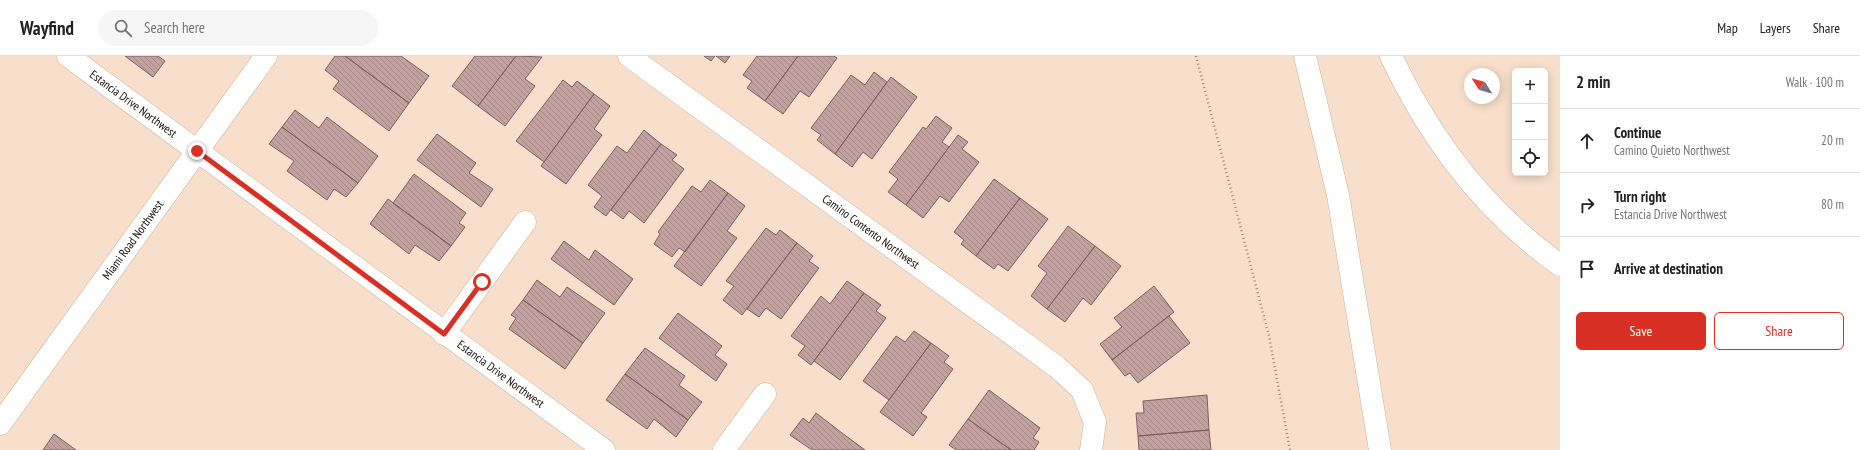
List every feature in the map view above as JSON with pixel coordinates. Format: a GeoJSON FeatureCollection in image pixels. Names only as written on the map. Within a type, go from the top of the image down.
{"type":"FeatureCollection","features":[{"type":"Feature","properties":{"kind":"main road","name":"Estancia Drive Northwest"},"geometry":{"type":"LineString","coordinates":[[68,56],[444,334],[604,450]]}},
{"type":"Feature","properties":{"kind":"main road","name":"Miami Road Northwest"},"geometry":{"type":"LineString","coordinates":[[0,424],[266,56]]}},
{"type":"Feature","properties":{"kind":"main road","name":"Camino Contento Northwest"},"geometry":{"type":"LineString","coordinates":[[629,56],[1057,367],[1082,390],[1095,422],[1091,450]]}},
{"type":"Feature","properties":{"kind":"main road"},"geometry":{"type":"LineString","coordinates":[[1305,56],[1338,195],[1380,450]]}},
{"type":"Feature","properties":{"kind":"main road"},"geometry":{"type":"LineString","coordinates":[[1391,56],[1409,95],[1463,175],[1526,239],[1557,263]]}},
{"type":"Feature","properties":{"kind":"main road"},"geometry":{"type":"LineString","coordinates":[[444,334],[525,222]]}},
{"type":"Feature","properties":{"kind":"main road"},"geometry":{"type":"LineString","coordinates":[[724,450],[765,394]]}},
{"type":"Feature","properties":{"kind":"path"},"geometry":{"type":"LineString","coordinates":[[1196,56],[1269,336],[1290,450]]}},
{"type":"Feature","properties":{"kind":"building"},"geometry":{"type":"Polygon","coordinates":[[[125,56],[158,56],[165,61],[153,77],[125,56]]]}},
{"type":"Feature","properties":{"kind":"building"},"geometry":{"type":"Polygon","coordinates":[[[335,56],[345,56],[409,103],[389,131],[333,89],[339,81],[325,70],[335,56]]]}},
{"type":"Feature","properties":{"kind":"building"},"geometry":{"type":"Polygon","coordinates":[[[345,56],[401,56],[429,76],[409,103],[345,56]]]}},
{"type":"Feature","properties":{"kind":"building"},"geometry":{"type":"Polygon","coordinates":[[[475,56],[516,56],[478,106],[452,86],[475,56]]]}},
{"type":"Feature","properties":{"kind":"building"},"geometry":{"type":"Polygon","coordinates":[[[516,56],[542,57],[525,79],[535,86],[505,126],[478,106],[516,56]]]}},
{"type":"Feature","properties":{"kind":"building"},"geometry":{"type":"Polygon","coordinates":[[[704,56],[715,56],[711,61],[704,56]]]}},
{"type":"Feature","properties":{"kind":"building"},"geometry":{"type":"Polygon","coordinates":[[[716,56],[730,56],[725,63],[716,56]]]}},
{"type":"Feature","properties":{"kind":"building"},"geometry":{"type":"Polygon","coordinates":[[[757,56],[798,56],[765,101],[747,88],[752,81],[743,75],[757,56]]]}},
{"type":"Feature","properties":{"kind":"building"},"geometry":{"type":"Polygon","coordinates":[[[798,56],[834,56],[837,58],[809,97],[800,91],[783,114],[765,101],[798,56]]]}},
{"type":"Feature","properties":{"kind":"building"},"geometry":{"type":"Polygon","coordinates":[[[874,72],[887,82],[835,154],[817,140],[821,135],[811,128],[851,75],[865,85],[874,72]]]}},
{"type":"Feature","properties":{"kind":"building"},"geometry":{"type":"Polygon","coordinates":[[[891,77],[917,97],[872,159],[863,152],[852,167],[835,154],[891,77]]]}},
{"type":"Feature","properties":{"kind":"building"},"geometry":{"type":"Polygon","coordinates":[[[563,80],[572,87],[577,81],[594,94],[544,162],[516,141],[563,80]]]}},
{"type":"Feature","properties":{"kind":"building"},"geometry":{"type":"Polygon","coordinates":[[[594,94],[610,106],[594,129],[602,135],[566,184],[541,166],[594,94]]]}},
{"type":"Feature","properties":{"kind":"building"},"geometry":{"type":"Polygon","coordinates":[[[295,110],[319,128],[327,117],[378,156],[358,183],[282,127],[295,110]]]}},
{"type":"Feature","properties":{"kind":"building"},"geometry":{"type":"Polygon","coordinates":[[[936,116],[952,128],[942,142],[949,147],[906,205],[888,192],[898,179],[889,172],[923,127],[926,129],[936,116]]]}},
{"type":"Feature","properties":{"kind":"building"},"geometry":{"type":"Polygon","coordinates":[[[282,127],[358,183],[346,197],[334,189],[327,200],[287,171],[294,161],[269,144],[282,127]]]}},
{"type":"Feature","properties":{"kind":"building"},"geometry":{"type":"Polygon","coordinates":[[[644,130],[661,144],[606,216],[594,207],[602,196],[588,185],[617,146],[627,153],[644,130]]]}},
{"type":"Feature","properties":{"kind":"building"},"geometry":{"type":"Polygon","coordinates":[[[437,134],[476,163],[469,173],[493,189],[481,207],[417,160],[437,134]]]}},
{"type":"Feature","properties":{"kind":"building"},"geometry":{"type":"Polygon","coordinates":[[[958,135],[968,142],[962,149],[979,162],[949,202],[940,196],[923,218],[906,205],[958,135]]]}},
{"type":"Feature","properties":{"kind":"building"},"geometry":{"type":"Polygon","coordinates":[[[661,144],[677,155],[672,160],[684,169],[644,223],[629,211],[623,219],[611,210],[661,144]]]}},
{"type":"Feature","properties":{"kind":"building"},"geometry":{"type":"Polygon","coordinates":[[[414,174],[466,213],[459,223],[465,227],[451,246],[393,203],[414,174]]]}},
{"type":"Feature","properties":{"kind":"building"},"geometry":{"type":"Polygon","coordinates":[[[994,179],[1020,198],[976,256],[961,244],[964,240],[954,232],[994,179]]]}},
{"type":"Feature","properties":{"kind":"building"},"geometry":{"type":"Polygon","coordinates":[[[710,180],[728,193],[685,252],[679,248],[672,257],[654,244],[660,234],[658,232],[692,186],[701,192],[710,180]]]}},
{"type":"Feature","properties":{"kind":"building"},"geometry":{"type":"Polygon","coordinates":[[[728,193],[745,206],[727,231],[737,238],[701,286],[674,266],[728,193]]]}},
{"type":"Feature","properties":{"kind":"building"},"geometry":{"type":"Polygon","coordinates":[[[1020,198],[1048,219],[1008,271],[998,264],[994,269],[976,256],[1020,198]]]}},
{"type":"Feature","properties":{"kind":"building"},"geometry":{"type":"Polygon","coordinates":[[[388,199],[451,246],[439,261],[415,245],[409,254],[370,224],[388,199]]]}},
{"type":"Feature","properties":{"kind":"building"},"geometry":{"type":"Polygon","coordinates":[[[1068,226],[1095,246],[1047,309],[1031,296],[1047,273],[1038,266],[1068,226]]]}},
{"type":"Feature","properties":{"kind":"building"},"geometry":{"type":"Polygon","coordinates":[[[766,228],[776,235],[780,230],[797,243],[742,315],[723,300],[734,286],[726,281],[766,228]]]}},
{"type":"Feature","properties":{"kind":"building"},"geometry":{"type":"Polygon","coordinates":[[[564,241],[589,260],[595,250],[633,279],[614,305],[551,259],[564,241]]]}},
{"type":"Feature","properties":{"kind":"building"},"geometry":{"type":"Polygon","coordinates":[[[797,243],[813,256],[809,261],[819,268],[781,319],[766,308],[759,317],[747,309],[797,243]]]}},
{"type":"Feature","properties":{"kind":"building"},"geometry":{"type":"Polygon","coordinates":[[[1095,246],[1121,266],[1091,305],[1083,298],[1065,322],[1047,309],[1095,246]]]}},
{"type":"Feature","properties":{"kind":"building"},"geometry":{"type":"Polygon","coordinates":[[[537,280],[560,297],[567,287],[605,313],[583,343],[523,300],[537,280]]]}},
{"type":"Feature","properties":{"kind":"building"},"geometry":{"type":"Polygon","coordinates":[[[847,281],[864,293],[811,365],[798,355],[805,346],[791,336],[821,296],[830,304],[847,281]]]}},
{"type":"Feature","properties":{"kind":"building"},"geometry":{"type":"Polygon","coordinates":[[[1154,286],[1174,312],[1112,360],[1100,344],[1122,327],[1114,318],[1154,286]]]}},
{"type":"Feature","properties":{"kind":"building"},"geometry":{"type":"Polygon","coordinates":[[[864,293],[881,305],[876,311],[886,318],[840,380],[814,361],[864,293]]]}},
{"type":"Feature","properties":{"kind":"building"},"geometry":{"type":"Polygon","coordinates":[[[523,300],[583,343],[565,369],[509,329],[516,318],[511,315],[523,300]]]}},
{"type":"Feature","properties":{"kind":"building"},"geometry":{"type":"Polygon","coordinates":[[[678,313],[722,346],[715,355],[727,364],[716,381],[659,338],[678,313]]]}},
{"type":"Feature","properties":{"kind":"building"},"geometry":{"type":"Polygon","coordinates":[[[1169,316],[1190,343],[1138,383],[1130,373],[1125,376],[1112,360],[1169,316]]]}},
{"type":"Feature","properties":{"kind":"building"},"geometry":{"type":"Polygon","coordinates":[[[914,331],[931,343],[889,400],[863,381],[896,336],[905,342],[914,331]]]}},
{"type":"Feature","properties":{"kind":"building"},"geometry":{"type":"Polygon","coordinates":[[[931,343],[949,356],[944,362],[953,369],[921,413],[927,417],[913,436],[880,412],[931,343]]]}},
{"type":"Feature","properties":{"kind":"building"},"geometry":{"type":"Polygon","coordinates":[[[645,348],[685,376],[679,385],[702,402],[688,420],[625,374],[645,348]]]}},
{"type":"Feature","properties":{"kind":"building"},"geometry":{"type":"Polygon","coordinates":[[[625,374],[688,420],[676,437],[654,419],[647,429],[606,400],[625,374]]]}},
{"type":"Feature","properties":{"kind":"building"},"geometry":{"type":"Polygon","coordinates":[[[989,390],[1040,428],[1033,438],[1039,442],[1034,450],[1011,450],[968,419],[989,390]]]}},
{"type":"Feature","properties":{"kind":"building"},"geometry":{"type":"Polygon","coordinates":[[[1207,395],[1209,430],[1138,436],[1136,413],[1144,413],[1143,401],[1207,395]]]}},
{"type":"Feature","properties":{"kind":"building"},"geometry":{"type":"Polygon","coordinates":[[[816,413],[865,450],[812,450],[790,435],[803,418],[809,423],[816,413]]]}},
{"type":"Feature","properties":{"kind":"building"},"geometry":{"type":"Polygon","coordinates":[[[968,419],[1011,450],[956,450],[949,445],[968,419]]]}},
{"type":"Feature","properties":{"kind":"building"},"geometry":{"type":"Polygon","coordinates":[[[1209,430],[1211,450],[1139,450],[1138,436],[1209,430]]]}},
{"type":"Feature","properties":{"kind":"building"},"geometry":{"type":"Polygon","coordinates":[[[54,434],[76,450],[43,450],[54,434]]]}},
{"type":"Feature","properties":{"kind":"route"},"geometry":{"type":"LineString","coordinates":[[197,151],[226,174],[444,334],[482,282]]}}]}
